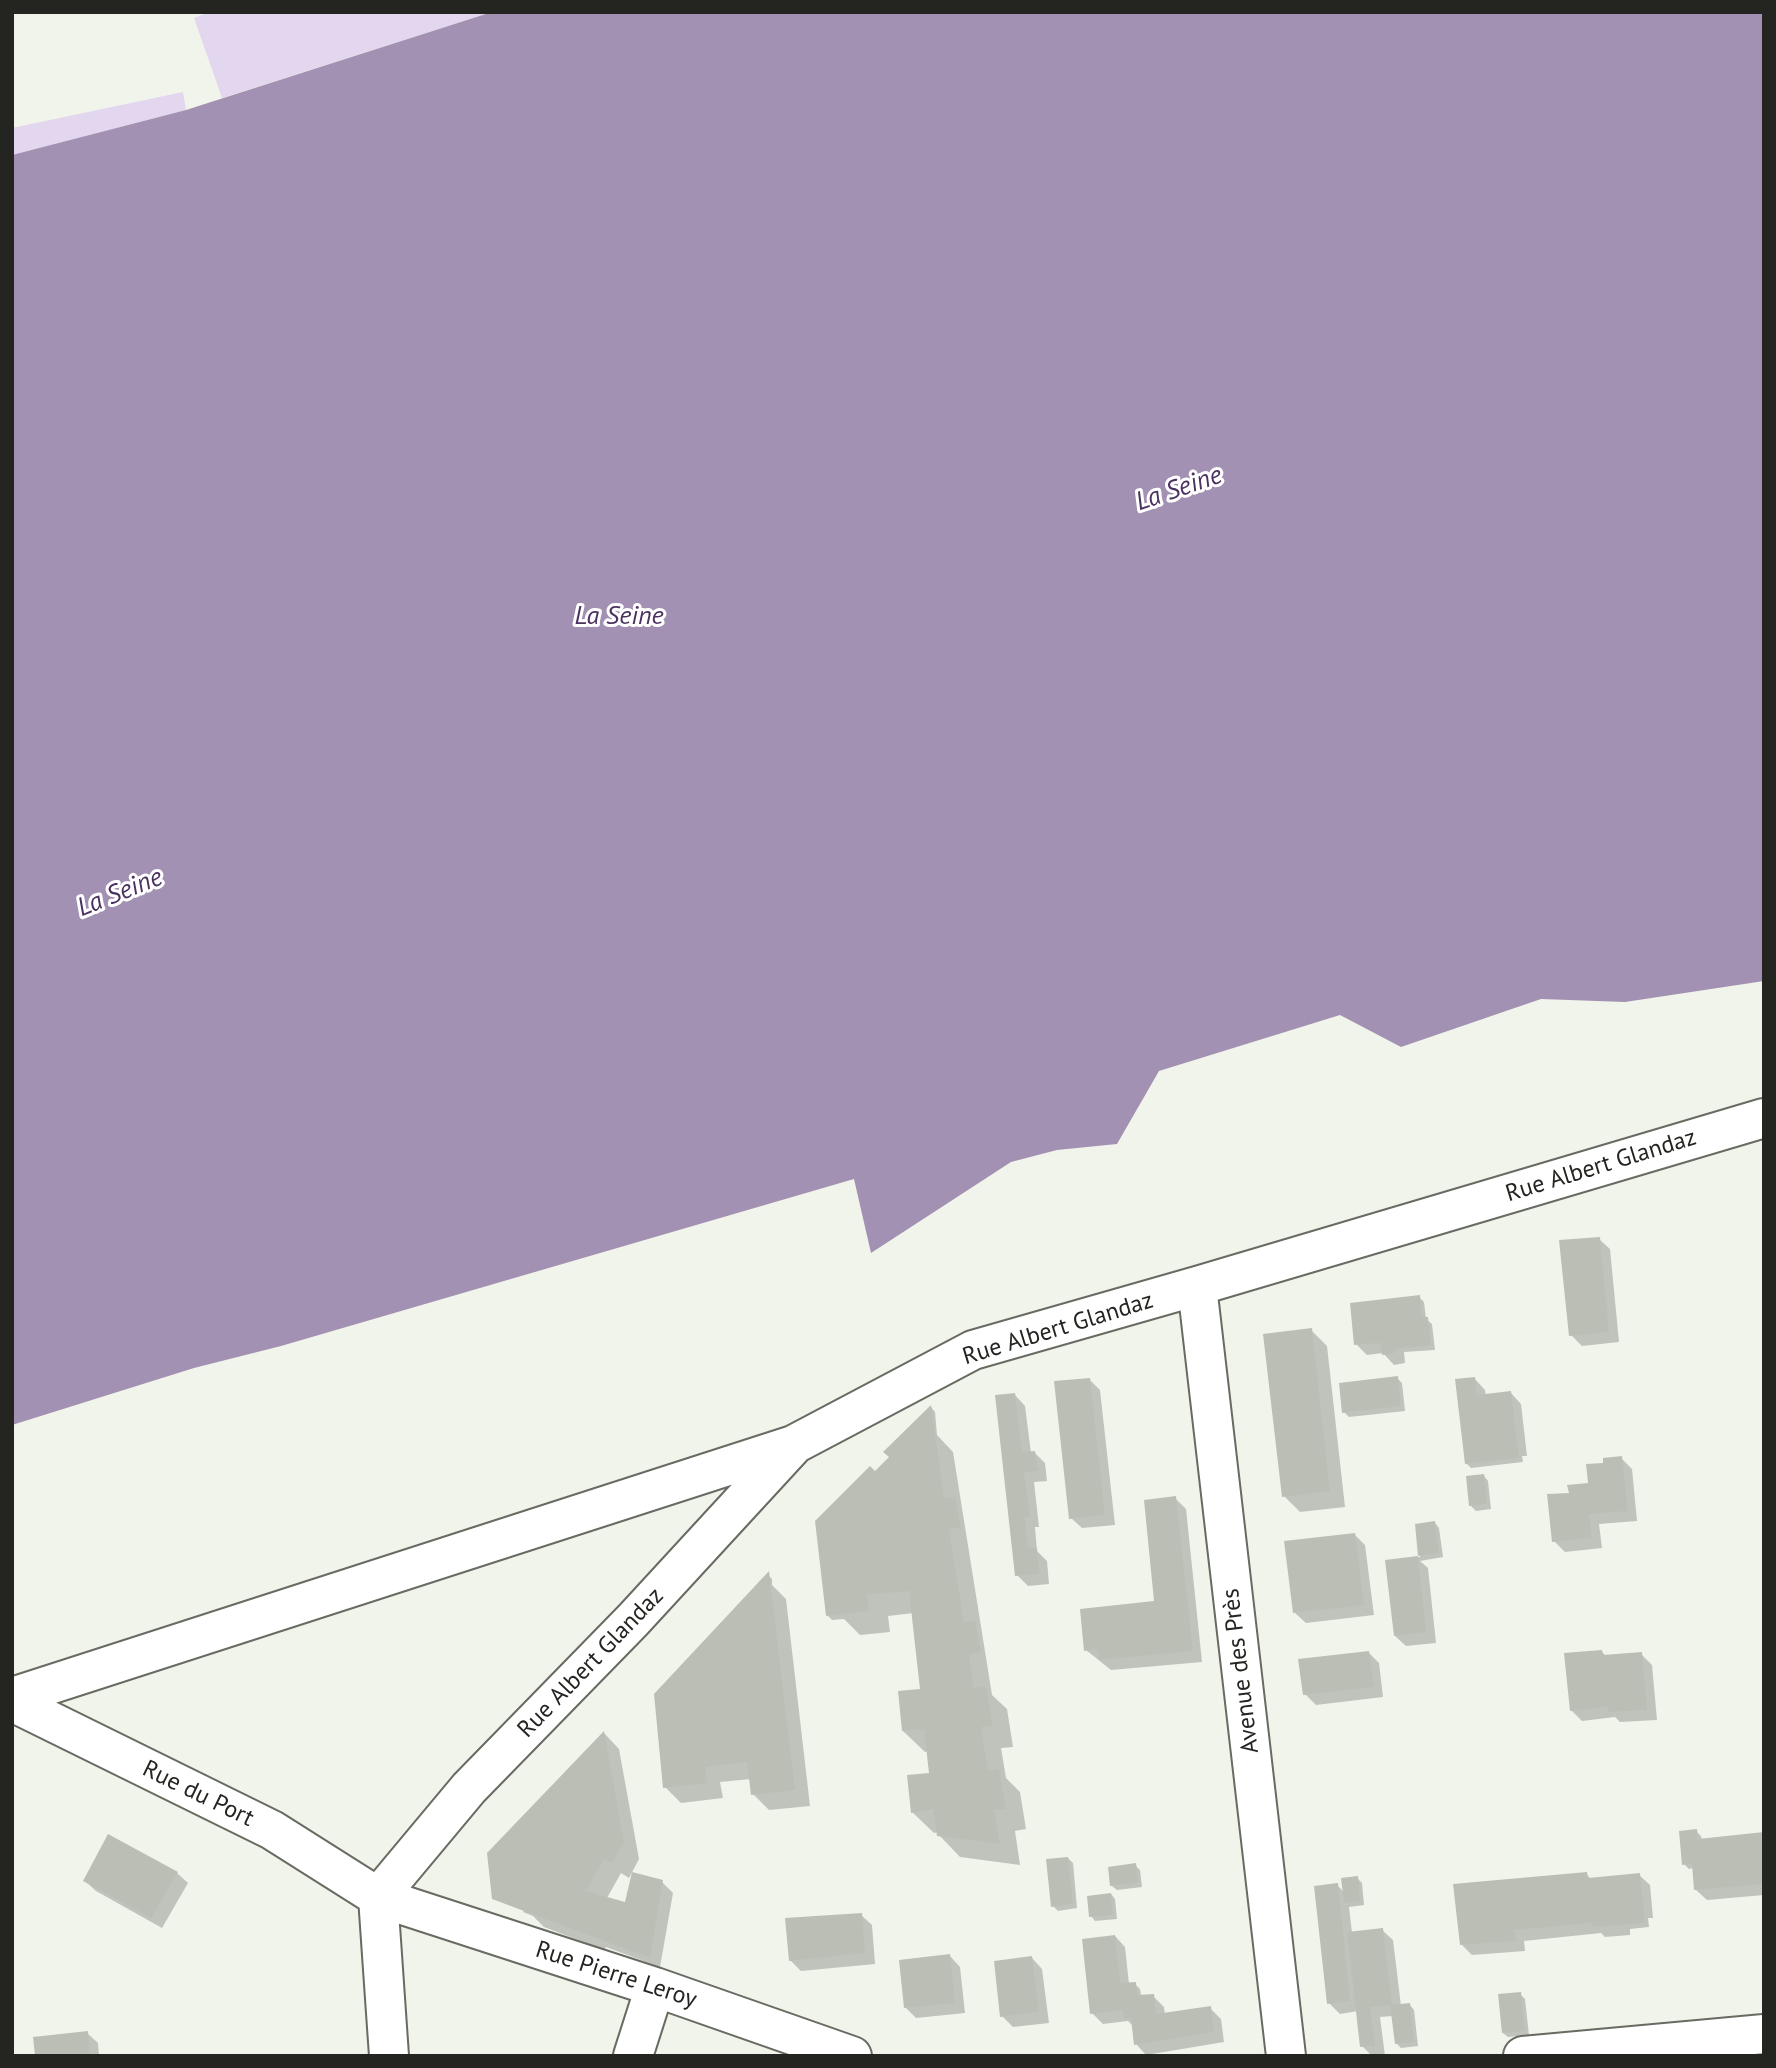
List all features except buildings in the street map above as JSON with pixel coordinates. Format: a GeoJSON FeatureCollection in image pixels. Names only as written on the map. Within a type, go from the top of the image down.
{"type":"FeatureCollection","features":[{"type":"Feature","properties":{"kind":"street","name":"Rue Albert Glandaz"},"geometry":{"type":"LineString","coordinates":[[378,1897],[470,1788],[634,1620],[795,1444],[974,1350],[1764,1118]]}},
{"type":"Feature","properties":{"kind":"street","name":"Avenue des Près"},"geometry":{"type":"LineString","coordinates":[[1197,1286],[1286,2056]]}},
{"type":"Feature","properties":{"kind":"street"},"geometry":{"type":"LineString","coordinates":[[12,1699],[795,1444]]}},
{"type":"Feature","properties":{"kind":"street","name":"Rue du Port"},"geometry":{"type":"LineString","coordinates":[[12,1699],[272,1830],[378,1897]]}},
{"type":"Feature","properties":{"kind":"street"},"geometry":{"type":"LineString","coordinates":[[378,1897],[389,2056]]}},
{"type":"Feature","properties":{"kind":"street","name":"Rue Pierre Leroy"},"geometry":{"type":"LineString","coordinates":[[378,1897],[655,1987],[852,2056]]}},
{"type":"Feature","properties":{"kind":"street"},"geometry":{"type":"LineString","coordinates":[[633,2056],[655,1987]]}},
{"type":"Feature","properties":{"kind":"street"},"geometry":{"type":"LineString","coordinates":[[1523,2056],[1764,2034]]}},
{"type":"Feature","properties":{"kind":"shaded area"},"geometry":{"type":"Polygon","coordinates":[[[209,12],[492,12],[222,98],[194,18],[209,12]]]}},
{"type":"Feature","properties":{"kind":"shaded area"},"geometry":{"type":"Polygon","coordinates":[[[183,92],[186,110],[12,155],[12,128],[183,92]]]}},
{"type":"Feature","properties":{"kind":"water","name":"La Seine"},"geometry":{"type":"Polygon","coordinates":[[[492,12],[1764,12],[1764,981],[1625,1002],[1541,999],[1401,1047],[1340,1015],[1159,1071],[1117,1144],[1057,1150],[1011,1162],[871,1253],[854,1179],[281,1346],[194,1368],[12,1425],[12,155],[186,110],[492,12]]]}}]}
